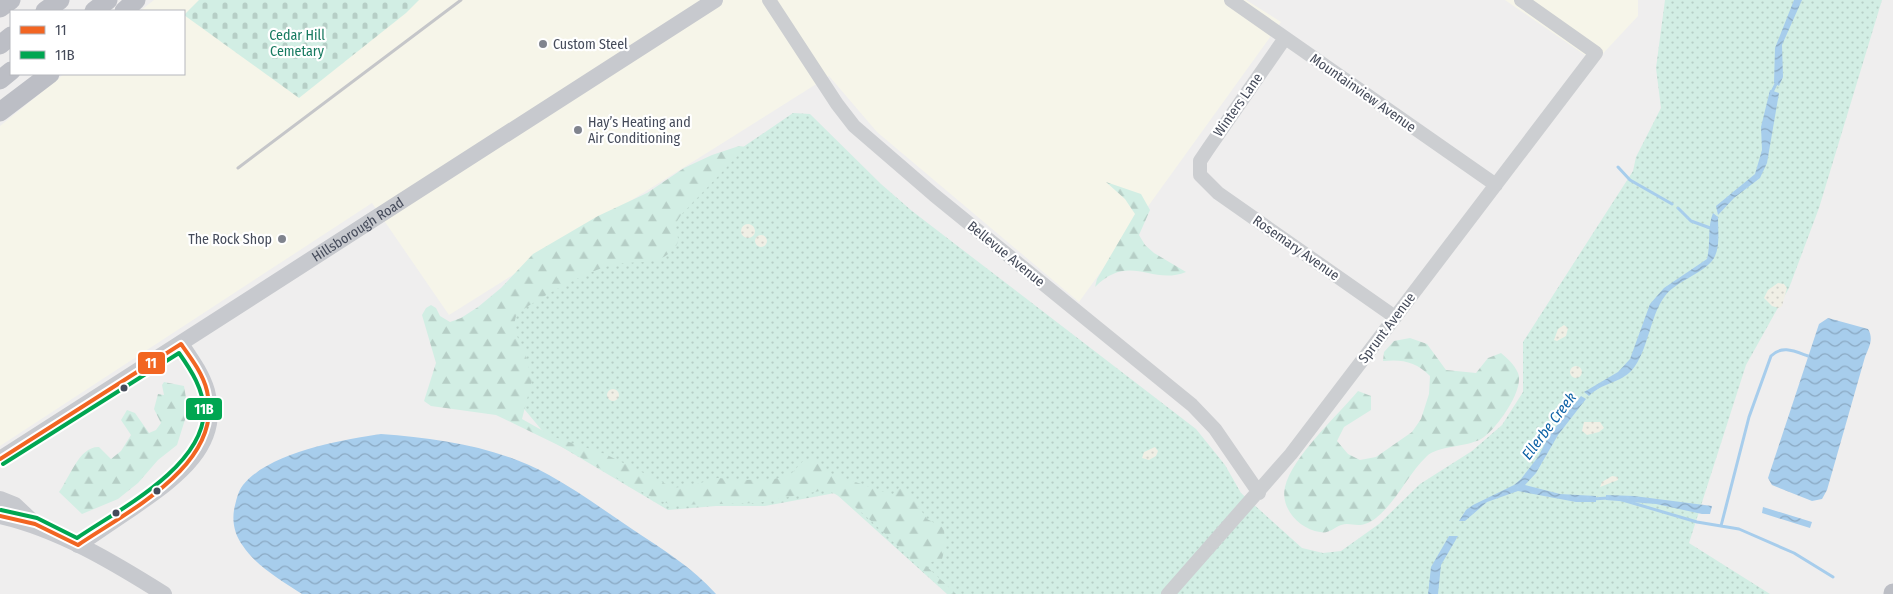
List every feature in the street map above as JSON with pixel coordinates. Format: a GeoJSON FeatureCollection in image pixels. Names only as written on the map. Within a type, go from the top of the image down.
{"type":"FeatureCollection","features":[{"type":"Feature","properties":{"kind":"highway"},"geometry":{"type":"LineString","coordinates":[[0,8],[11,0]]}},
{"type":"Feature","properties":{"kind":"highway"},"geometry":{"type":"LineString","coordinates":[[47,10],[60,0]]}},
{"type":"Feature","properties":{"kind":"highway"},"geometry":{"type":"LineString","coordinates":[[95,10],[108,0]]}},
{"type":"Feature","properties":{"kind":"highway"},"geometry":{"type":"LineString","coordinates":[[125,10],[136,0]]}},
{"type":"Feature","properties":{"kind":"highway"},"geometry":{"type":"LineString","coordinates":[[0,45],[10,37]]}},
{"type":"Feature","properties":{"kind":"highway"},"geometry":{"type":"LineString","coordinates":[[0,112],[49,75]]}},
{"type":"Feature","properties":{"kind":"main road","name":"Hillsborough Road"},"geometry":{"type":"LineString","coordinates":[[0,459],[715,0]]}},
{"type":"Feature","properties":{"kind":"main road"},"geometry":{"type":"LineString","coordinates":[[78,545],[177,476],[196,455],[203,444],[210,415],[208,396],[198,370],[181,344]]}},
{"type":"Feature","properties":{"kind":"main road"},"geometry":{"type":"LineString","coordinates":[[0,499],[15,505],[35,524]]}},
{"type":"Feature","properties":{"kind":"main road"},"geometry":{"type":"LineString","coordinates":[[0,516],[35,524],[78,545],[164,594]]}},
{"type":"Feature","properties":{"kind":"street","name":"Bellevue Avenue"},"geometry":{"type":"LineString","coordinates":[[769,0],[836,104],[854,126],[934,195],[1192,405],[1216,429],[1259,493]]}},
{"type":"Feature","properties":{"kind":"street","name":"Mountainview Avenue"},"geometry":{"type":"LineString","coordinates":[[1231,0],[1496,185]]}},
{"type":"Feature","properties":{"kind":"street","name":"Sprunt Avenue"},"geometry":{"type":"LineString","coordinates":[[1168,594],[1259,493],[1596,54],[1521,0]]}},
{"type":"Feature","properties":{"kind":"street","name":"Winters Lane"},"geometry":{"type":"LineString","coordinates":[[1200,175],[1200,161],[1285,38]]}},
{"type":"Feature","properties":{"kind":"street","name":"Rosemary Avenue"},"geometry":{"type":"LineString","coordinates":[[1200,175],[1218,193],[1395,317]]}},
{"type":"Feature","properties":{"kind":"shaded area"},"geometry":{"type":"Polygon","coordinates":[[[154,0],[1246,0],[1281,22],[1079,302],[877,132],[829,76],[449,315],[372,203],[0,446],[0,126],[63,75],[185,75],[185,10],[141,10],[154,0]]]}},
{"type":"Feature","properties":{"kind":"shaded area"},"geometry":{"type":"Polygon","coordinates":[[[1505,0],[1638,0],[1638,16],[1595,62],[1505,0]]]}},
{"type":"Feature","properties":{"kind":"green space","name":"Cedar Hill Cemetary"},"geometry":{"type":"Polygon","coordinates":[[[199,0],[419,0],[406,13],[299,98],[185,14],[199,0]]]}},
{"type":"Feature","properties":{"kind":"green space"},"geometry":{"type":"Polygon","coordinates":[[[1665,0],[1882,0],[1819,208],[1789,288],[1746,365],[1689,543],[1770,594],[947,594],[835,493],[765,506],[716,506],[668,510],[550,440],[515,398],[504,310],[793,113],[810,114],[881,184],[912,211],[1196,429],[1225,465],[1241,493],[1302,548],[1323,553],[1341,551],[1379,524],[1420,484],[1472,451],[1502,425],[1523,392],[1523,342],[1633,171],[1636,157],[1661,108],[1656,68],[1665,0]]]}},
{"type":"Feature","properties":{"kind":"green space"},"geometry":{"type":"Polygon","coordinates":[[[739,146],[746,147],[679,217],[676,225],[678,242],[668,254],[653,261],[620,263],[601,268],[547,294],[516,316],[513,329],[524,349],[532,380],[522,419],[554,437],[605,454],[674,488],[717,478],[774,479],[790,475],[804,460],[813,460],[830,473],[892,495],[903,484],[927,519],[944,528],[945,548],[942,559],[924,564],[956,594],[952,594],[934,580],[864,514],[837,495],[825,490],[757,503],[672,505],[653,498],[562,447],[496,415],[431,406],[424,401],[436,363],[422,315],[426,308],[431,305],[436,308],[440,316],[450,322],[461,318],[501,288],[533,254],[598,216],[647,193],[684,168],[712,155],[739,146]]]}},
{"type":"Feature","properties":{"kind":"green space"},"geometry":{"type":"Polygon","coordinates":[[[1106,182],[1141,194],[1150,210],[1139,235],[1145,245],[1154,253],[1186,272],[1162,275],[1130,271],[1119,272],[1108,277],[1095,287],[1097,279],[1135,214],[1125,199],[1106,182]]]}},
{"type":"Feature","properties":{"kind":"green space"},"geometry":{"type":"Polygon","coordinates":[[[1410,338],[1427,344],[1446,370],[1476,373],[1488,358],[1501,353],[1518,373],[1519,380],[1513,399],[1494,428],[1481,439],[1468,444],[1438,450],[1427,456],[1390,504],[1370,522],[1360,525],[1345,524],[1323,532],[1305,527],[1288,510],[1285,502],[1285,487],[1289,475],[1306,450],[1358,391],[1371,396],[1371,410],[1344,427],[1337,441],[1348,454],[1360,460],[1376,457],[1412,432],[1421,419],[1429,394],[1430,376],[1420,367],[1409,362],[1383,361],[1384,352],[1394,341],[1410,338]]]}},
{"type":"Feature","properties":{"kind":"green space"},"geometry":{"type":"Polygon","coordinates":[[[164,382],[184,386],[188,410],[177,445],[158,460],[138,483],[118,499],[82,514],[59,492],[75,464],[80,457],[92,448],[99,447],[111,459],[121,451],[131,435],[121,420],[127,410],[135,413],[149,433],[156,430],[161,423],[154,409],[158,394],[164,395],[162,385],[164,382]]]}},
{"type":"Feature","properties":{"kind":"sand"},"geometry":{"type":"Polygon","coordinates":[[[748,224],[753,226],[755,231],[753,236],[748,238],[743,236],[741,231],[743,226],[748,224]]]}},
{"type":"Feature","properties":{"kind":"sand"},"geometry":{"type":"Polygon","coordinates":[[[759,235],[763,235],[767,241],[763,247],[759,247],[755,243],[755,239],[759,235]]]}},
{"type":"Feature","properties":{"kind":"sand"},"geometry":{"type":"Polygon","coordinates":[[[1778,283],[1784,284],[1787,288],[1782,306],[1779,308],[1772,306],[1764,298],[1768,290],[1778,283]]]}},
{"type":"Feature","properties":{"kind":"sand"},"geometry":{"type":"Polygon","coordinates":[[[1564,325],[1568,328],[1566,336],[1557,341],[1554,340],[1558,329],[1564,325]]]}},
{"type":"Feature","properties":{"kind":"sand"},"geometry":{"type":"Polygon","coordinates":[[[1578,366],[1581,367],[1581,377],[1574,378],[1571,377],[1570,370],[1571,367],[1578,366]]]}},
{"type":"Feature","properties":{"kind":"sand"},"geometry":{"type":"Polygon","coordinates":[[[615,389],[618,390],[618,400],[611,401],[608,400],[607,393],[608,390],[615,389]]]}},
{"type":"Feature","properties":{"kind":"sand"},"geometry":{"type":"Polygon","coordinates":[[[1584,422],[1600,422],[1604,428],[1599,432],[1587,435],[1582,431],[1584,422]]]}},
{"type":"Feature","properties":{"kind":"sand"},"geometry":{"type":"Polygon","coordinates":[[[1155,447],[1158,451],[1156,456],[1149,460],[1142,458],[1144,452],[1155,447]]]}},
{"type":"Feature","properties":{"kind":"sand"},"geometry":{"type":"Polygon","coordinates":[[[1612,476],[1618,477],[1618,480],[1600,487],[1602,482],[1612,476]]]}},
{"type":"Feature","properties":{"kind":"water"},"geometry":{"type":"Polygon","coordinates":[[[1794,0],[1802,0],[1782,45],[1783,77],[1779,86],[1774,83],[1775,48],[1794,0]]]}},
{"type":"Feature","properties":{"kind":"water"},"geometry":{"type":"Polygon","coordinates":[[[1770,90],[1779,93],[1767,163],[1760,178],[1734,198],[1718,215],[1716,206],[1755,174],[1762,150],[1761,127],[1770,90]]]}},
{"type":"Feature","properties":{"kind":"water"},"geometry":{"type":"Polygon","coordinates":[[[1713,213],[1718,217],[1718,247],[1711,262],[1670,290],[1665,296],[1656,313],[1642,354],[1632,370],[1622,378],[1599,388],[1589,396],[1584,392],[1618,372],[1630,359],[1650,304],[1664,288],[1707,259],[1710,224],[1713,213]]]}},
{"type":"Feature","properties":{"kind":"water"},"geometry":{"type":"Polygon","coordinates":[[[1828,318],[1868,329],[1871,340],[1827,490],[1822,499],[1812,501],[1772,485],[1768,478],[1819,324],[1828,318]]]}},
{"type":"Feature","properties":{"kind":"water"},"geometry":{"type":"Polygon","coordinates":[[[1581,396],[1586,399],[1558,435],[1536,473],[1525,485],[1560,494],[1596,496],[1596,502],[1576,502],[1518,491],[1487,502],[1465,521],[1459,521],[1466,510],[1473,505],[1514,485],[1521,479],[1538,457],[1550,434],[1581,396]]]}},
{"type":"Feature","properties":{"kind":"water"},"geometry":{"type":"Polygon","coordinates":[[[381,434],[446,441],[510,457],[530,465],[570,488],[665,551],[697,575],[716,594],[302,594],[262,567],[248,553],[240,542],[233,520],[237,496],[243,485],[255,474],[270,464],[307,449],[381,434]]]}},
{"type":"Feature","properties":{"kind":"water"},"geometry":{"type":"Polygon","coordinates":[[[1606,495],[1634,496],[1712,506],[1710,514],[1702,514],[1656,504],[1606,500],[1606,495]]]}},
{"type":"Feature","properties":{"kind":"water"},"geometry":{"type":"Polygon","coordinates":[[[1763,507],[1812,522],[1810,528],[1762,513],[1763,507]]]}},
{"type":"Feature","properties":{"kind":"water"},"geometry":{"type":"Polygon","coordinates":[[[1449,536],[1458,536],[1441,565],[1438,594],[1428,594],[1431,567],[1449,536]]]}},
{"type":"Feature","properties":{"kind":"waterway","name":"Ellerbe Creek"},"geometry":{"type":"LineString","coordinates":[[1771,94],[1777,82]]}},
{"type":"Feature","properties":{"kind":"waterway"},"geometry":{"type":"LineString","coordinates":[[1618,167],[1630,180],[1672,204]]}},
{"type":"Feature","properties":{"kind":"waterway"},"geometry":{"type":"LineString","coordinates":[[1678,208],[1691,221],[1713,229]]}},
{"type":"Feature","properties":{"kind":"waterway"},"geometry":{"type":"LineString","coordinates":[[1721,526],[1749,417],[1771,356],[1784,350],[1808,356]]}},
{"type":"Feature","properties":{"kind":"waterway"},"geometry":{"type":"LineString","coordinates":[[1592,499],[1608,498]]}},
{"type":"Feature","properties":{"kind":"waterway"},"geometry":{"type":"LineString","coordinates":[[1619,499],[1697,522],[1739,529],[1794,553],[1833,577]]}},
{"type":"Feature","properties":{"kind":"railway"},"geometry":{"type":"LineString","coordinates":[[238,168],[461,0]]}},
{"type":"Feature","properties":{"kind":"transit line","name":"11"},"geometry":{"type":"LineString","coordinates":[[0,459],[181,344],[203,378],[207,391],[209,417],[201,441],[187,463],[168,483],[146,501],[78,545],[35,524],[0,516]]}},
{"type":"Feature","properties":{"kind":"transit line","name":"11B"},"geometry":{"type":"LineString","coordinates":[[1,510],[37,518],[77,538],[135,501],[174,469],[189,451],[200,432],[204,412],[202,396],[192,373],[179,353],[3,464]]}},
{"type":"Feature","properties":{"kind":"place","name":"Custom Steel"},"geometry":{"type":"Point","coordinates":[543,44]}},
{"type":"Feature","properties":{"kind":"place","name":"Hay’s Heating and Air Conditioning"},"geometry":{"type":"Point","coordinates":[578,130]}},
{"type":"Feature","properties":{"kind":"place","name":"The Rock Shop"},"geometry":{"type":"Point","coordinates":[282,239]}}]}
